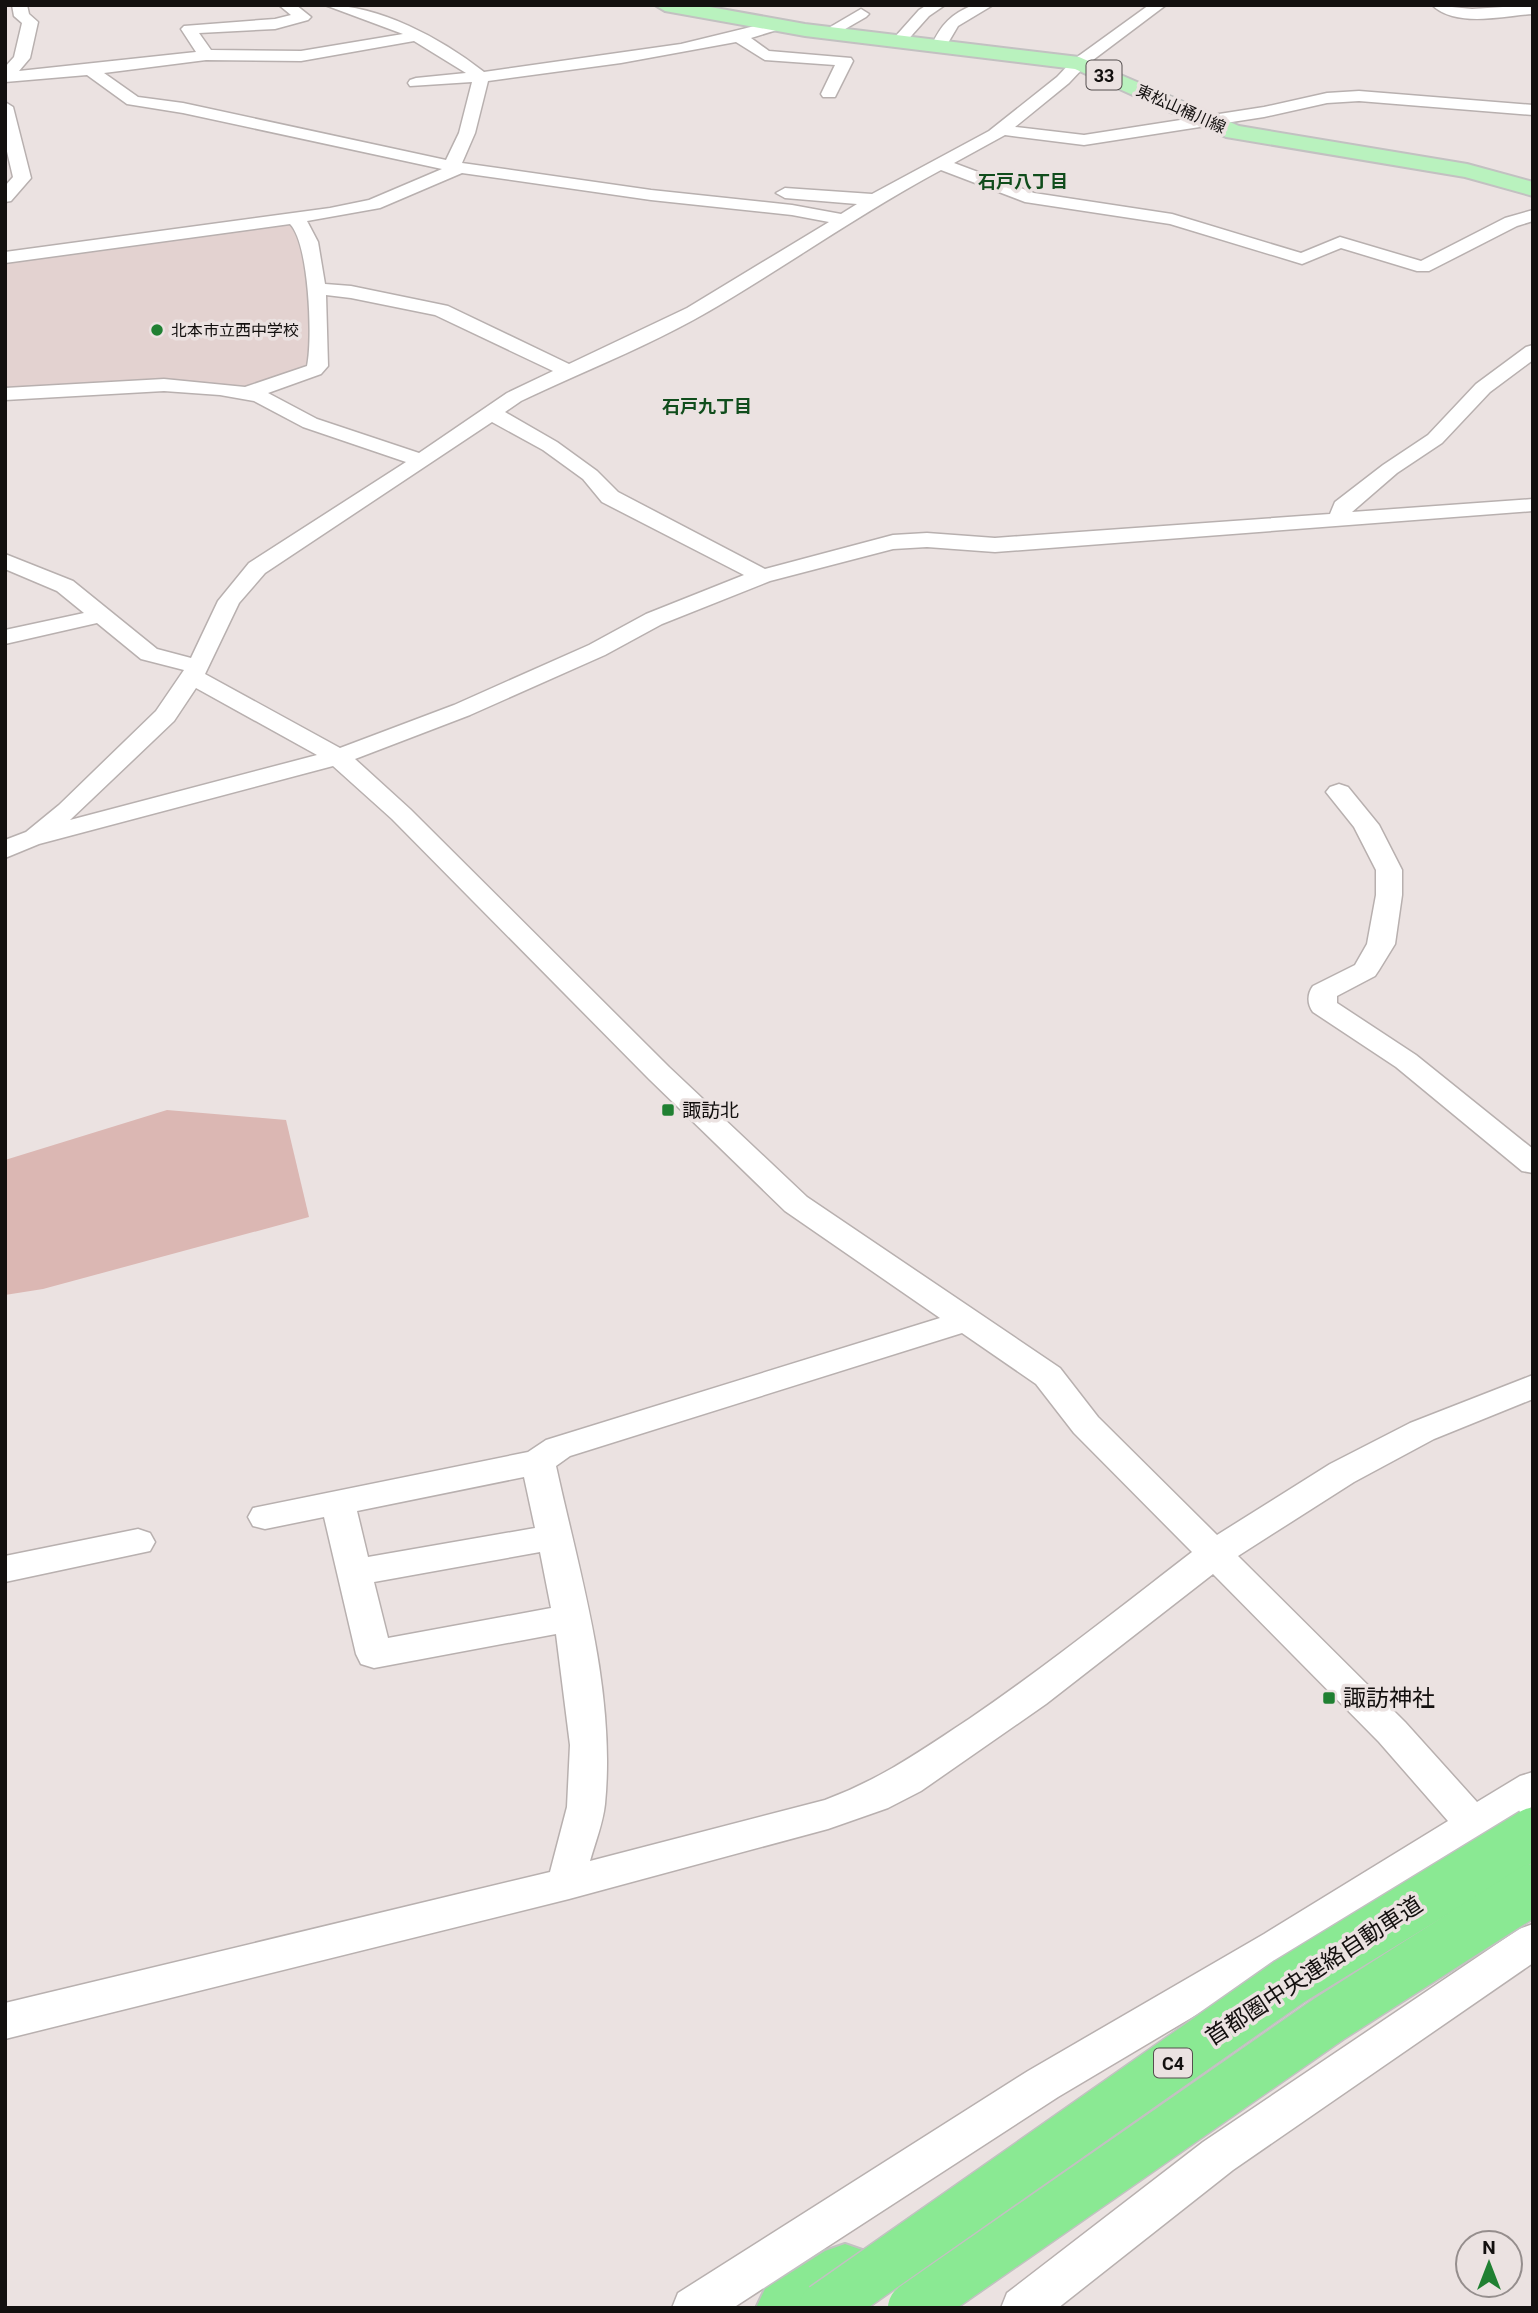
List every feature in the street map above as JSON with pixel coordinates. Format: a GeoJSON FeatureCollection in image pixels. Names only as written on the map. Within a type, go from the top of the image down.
{"type":"FeatureCollection","features":[{"type":"Feature","properties":{"kind":"highway","name":"首都圏中央連絡自動車道"},"geometry":{"type":"LineString","coordinates":[[824,2308],[1289,1982],[1533,1833]]}},
{"type":"Feature","properties":{"kind":"highway"},"geometry":{"type":"LineString","coordinates":[[917,2306],[1329,2019],[1533,1889]]}},
{"type":"Feature","properties":{"kind":"highway"},"geometry":{"type":"LineString","coordinates":[[785,2308],[1144,2083]]}},
{"type":"Feature","properties":{"kind":"main road","name":"東松山桶川線"},"geometry":{"type":"LineString","coordinates":[[665,5],[775,26],[1079,63],[1234,132],[1466,171],[1533,189]]}},
{"type":"Feature","properties":{"kind":"street"},"geometry":{"type":"LineString","coordinates":[[206,55],[189,29],[275,24],[303,17],[286,5]]}},
{"type":"Feature","properties":{"kind":"street"},"geometry":{"type":"LineString","coordinates":[[332,5],[413,32],[436,50],[457,59],[481,77]]}},
{"type":"Feature","properties":{"kind":"street"},"geometry":{"type":"LineString","coordinates":[[898,41],[924,13],[938,5]]}},
{"type":"Feature","properties":{"kind":"street"},"geometry":{"type":"LineString","coordinates":[[940,45],[946,27],[986,5]]}},
{"type":"Feature","properties":{"kind":"street"},"geometry":{"type":"LineString","coordinates":[[30,839],[68,810],[165,716],[195,671],[229,601],[257,568],[422,461],[490,412],[544,380],[694,312],[875,200],[1002,130],[1063,80],[1079,63],[1159,5]]}},
{"type":"Feature","properties":{"kind":"street"},"geometry":{"type":"LineString","coordinates":[[1439,5],[1450,12],[1464,13],[1533,9]]}},
{"type":"Feature","properties":{"kind":"street"},"geometry":{"type":"LineString","coordinates":[[5,17],[20,11],[30,22],[22,58],[7,72]]}},
{"type":"Feature","properties":{"kind":"street"},"geometry":{"type":"LineString","coordinates":[[828,33],[861,14]]}},
{"type":"Feature","properties":{"kind":"street"},"geometry":{"type":"LineString","coordinates":[[416,83],[619,60],[739,37],[775,26]]}},
{"type":"Feature","properties":{"kind":"street"},"geometry":{"type":"LineString","coordinates":[[7,72],[90,70],[206,55],[301,56],[417,36]]}},
{"type":"Feature","properties":{"kind":"street"},"geometry":{"type":"LineString","coordinates":[[739,37],[765,55],[845,61],[829,94]]}},
{"type":"Feature","properties":{"kind":"street"},"geometry":{"type":"LineString","coordinates":[[90,70],[133,101],[183,108],[456,167],[651,195],[748,204],[844,220]]}},
{"type":"Feature","properties":{"kind":"street"},"geometry":{"type":"LineString","coordinates":[[5,258],[330,214],[374,204],[456,167],[481,77]]}},
{"type":"Feature","properties":{"kind":"street"},"geometry":{"type":"LineString","coordinates":[[1002,130],[1077,140],[1206,121],[1327,98],[1359,96],[1533,110]]}},
{"type":"Feature","properties":{"kind":"street"},"geometry":{"type":"LineString","coordinates":[[5,107],[22,178],[5,197]]}},
{"type":"Feature","properties":{"kind":"street"},"geometry":{"type":"LineString","coordinates":[[941,164],[1031,198],[1172,219],[1302,259],[1340,242],[1423,267],[1511,222],[1533,215]]}},
{"type":"Feature","properties":{"kind":"street"},"geometry":{"type":"LineString","coordinates":[[748,204],[778,192],[875,200]]}},
{"type":"Feature","properties":{"kind":"street"},"geometry":{"type":"LineString","coordinates":[[245,394],[314,370],[318,366],[317,289],[304,229],[293,217]]}},
{"type":"Feature","properties":{"kind":"street"},"geometry":{"type":"LineString","coordinates":[[317,289],[351,292],[441,310],[568,371]]}},
{"type":"Feature","properties":{"kind":"street"},"geometry":{"type":"LineString","coordinates":[[1339,519],[1343,507],[1390,469],[1435,439],[1483,388],[1533,351]]}},
{"type":"Feature","properties":{"kind":"street"},"geometry":{"type":"LineString","coordinates":[[5,394],[164,385],[245,394],[260,397],[310,423],[422,461]]}},
{"type":"Feature","properties":{"kind":"street"},"geometry":{"type":"LineString","coordinates":[[490,412],[550,446],[590,475],[610,497],[762,576]]}},
{"type":"Feature","properties":{"kind":"street"},"geometry":{"type":"LineString","coordinates":[[5,850],[30,839],[338,757],[462,710],[597,650],[654,619],[762,576],[893,541],[928,540],[995,545],[1533,505]]}},
{"type":"Feature","properties":{"kind":"street"},"geometry":{"type":"LineString","coordinates":[[5,561],[65,586],[149,654],[195,671],[338,757],[401,814],[659,1073],[796,1205],[1048,1376],[1086,1424],[1392,1732],[1533,1889]]}},
{"type":"Feature","properties":{"kind":"street"},"geometry":{"type":"LineString","coordinates":[[5,637],[100,616]]}},
{"type":"Feature","properties":{"kind":"street"},"geometry":{"type":"LineString","coordinates":[[1339,792],[1366,825],[1389,870],[1389,895],[1381,944],[1365,970],[1323,992],[1323,1006],[1406,1061],[1533,1164]]}},
{"type":"Feature","properties":{"kind":"street"},"geometry":{"type":"LineString","coordinates":[[265,1517],[538,1462],[558,1448],[968,1320]]}},
{"type":"Feature","properties":{"kind":"street"},"geometry":{"type":"LineString","coordinates":[[5,2021],[569,1883],[828,1814],[875,1797],[908,1780],[1033,1694],[1216,1553],[1342,1473],[1422,1431],[1533,1386]]}},
{"type":"Feature","properties":{"kind":"street"},"geometry":{"type":"LineString","coordinates":[[538,1462],[579,1657],[589,1745],[586,1807],[569,1868],[569,1883]]}},
{"type":"Feature","properties":{"kind":"street"},"geometry":{"type":"LineString","coordinates":[[338,1503],[374,1654],[571,1618]]}},
{"type":"Feature","properties":{"kind":"street"},"geometry":{"type":"LineString","coordinates":[[355,1572],[554,1537]]}},
{"type":"Feature","properties":{"kind":"street"},"geometry":{"type":"LineString","coordinates":[[5,1569],[138,1542]]}},
{"type":"Feature","properties":{"kind":"street"},"geometry":{"type":"LineString","coordinates":[[694,2308],[1042,2084],[1278,1946],[1533,1787]]}},
{"type":"Feature","properties":{"kind":"street"},"geometry":{"type":"LineString","coordinates":[[1023,2308],[1248,2134],[1533,1941]]}},
{"type":"Feature","properties":{"kind":"shaded area","name":"北本市立西中学校"},"geometry":{"type":"Polygon","coordinates":[[[290,221],[299,237],[309,292],[311,368],[246,389],[5,390],[5,262],[290,221]]]}},
{"type":"Feature","properties":{"kind":"shaded area"},"geometry":{"type":"Polygon","coordinates":[[[167,1110],[286,1120],[309,1217],[43,1289],[5,1295],[5,1160],[167,1110]]]}},
{"type":"Feature","properties":{"kind":"place","name":"北本市立西中学校"},"geometry":{"type":"Point","coordinates":[157,330]}},
{"type":"Feature","properties":{"kind":"place","name":"諏訪北"},"geometry":{"type":"Point","coordinates":[668,1110]}},
{"type":"Feature","properties":{"kind":"place","name":"諏訪神社"},"geometry":{"type":"Point","coordinates":[1329,1698]}},
{"type":"Feature","properties":{"kind":"district","name":"石戸八丁目"},"geometry":{"type":"Point","coordinates":[1023,181]}},
{"type":"Feature","properties":{"kind":"district","name":"石戸九丁目"},"geometry":{"type":"Point","coordinates":[707,406]}}]}
